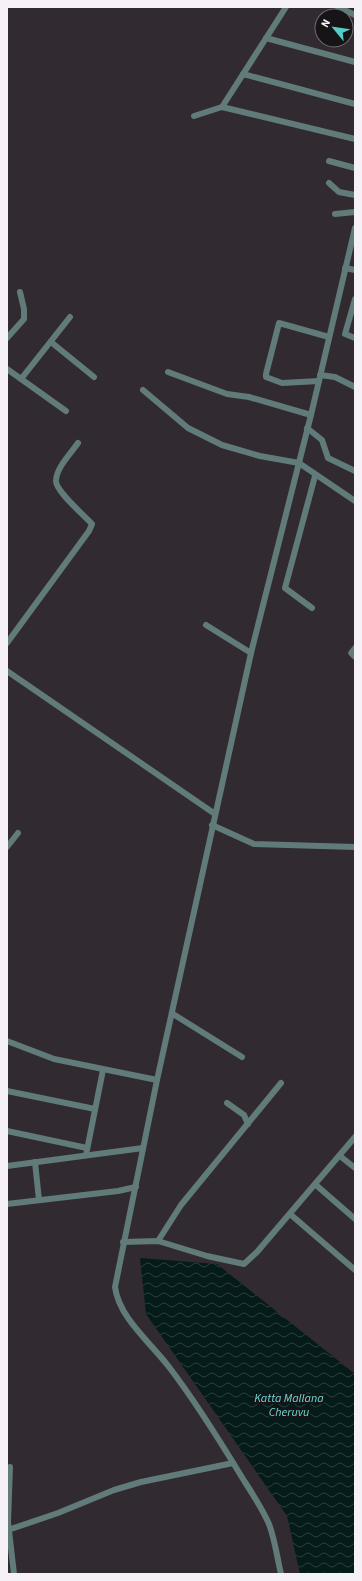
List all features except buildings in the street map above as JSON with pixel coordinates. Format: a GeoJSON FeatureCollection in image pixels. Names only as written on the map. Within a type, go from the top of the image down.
{"type":"FeatureCollection","features":[{"type":"Feature","properties":{"kind":"street"},"geometry":{"type":"LineString","coordinates":[[222,107],[286,7]]}},
{"type":"Feature","properties":{"kind":"street"},"geometry":{"type":"LineString","coordinates":[[338,7],[355,15]]}},
{"type":"Feature","properties":{"kind":"street"},"geometry":{"type":"LineString","coordinates":[[266,38],[355,62]]}},
{"type":"Feature","properties":{"kind":"street"},"geometry":{"type":"LineString","coordinates":[[243,74],[355,104]]}},
{"type":"Feature","properties":{"kind":"street"},"geometry":{"type":"LineString","coordinates":[[194,116],[222,107],[355,139]]}},
{"type":"Feature","properties":{"kind":"street"},"geometry":{"type":"LineString","coordinates":[[329,161],[355,168]]}},
{"type":"Feature","properties":{"kind":"street"},"geometry":{"type":"LineString","coordinates":[[329,183],[339,192],[355,195]]}},
{"type":"Feature","properties":{"kind":"street"},"geometry":{"type":"LineString","coordinates":[[335,214],[355,212]]}},
{"type":"Feature","properties":{"kind":"street"},"geometry":{"type":"LineString","coordinates":[[281,1574],[268,1522],[234,1463],[169,1367],[138,1330],[120,1305],[116,1297],[115,1287],[157,1080],[173,1014],[212,825],[251,654],[311,415],[345,268],[353,244],[355,228]]}},
{"type":"Feature","properties":{"kind":"street"},"geometry":{"type":"LineString","coordinates":[[345,268],[355,270]]}},
{"type":"Feature","properties":{"kind":"street"},"geometry":{"type":"LineString","coordinates":[[7,338],[24,319],[24,309],[20,292]]}},
{"type":"Feature","properties":{"kind":"street"},"geometry":{"type":"LineString","coordinates":[[355,299],[345,334],[355,338]]}},
{"type":"Feature","properties":{"kind":"street"},"geometry":{"type":"LineString","coordinates":[[21,379],[70,317]]}},
{"type":"Feature","properties":{"kind":"street"},"geometry":{"type":"LineString","coordinates":[[329,337],[281,322],[266,377],[278,382],[335,377],[355,387]]}},
{"type":"Feature","properties":{"kind":"street"},"geometry":{"type":"LineString","coordinates":[[51,342],[94,376]]}},
{"type":"Feature","properties":{"kind":"street"},"geometry":{"type":"LineString","coordinates":[[7,370],[66,411]]}},
{"type":"Feature","properties":{"kind":"street"},"geometry":{"type":"LineString","coordinates":[[168,372],[227,394],[249,397],[311,415]]}},
{"type":"Feature","properties":{"kind":"street"},"geometry":{"type":"LineString","coordinates":[[143,390],[188,428],[222,445],[260,456],[299,464],[355,501]]}},
{"type":"Feature","properties":{"kind":"street"},"geometry":{"type":"LineString","coordinates":[[307,428],[322,440],[328,458],[355,471]]}},
{"type":"Feature","properties":{"kind":"street"},"geometry":{"type":"LineString","coordinates":[[7,643],[89,531],[92,524],[58,489],[55,480],[78,443]]}},
{"type":"Feature","properties":{"kind":"street"},"geometry":{"type":"LineString","coordinates":[[312,608],[285,588],[315,476]]}},
{"type":"Feature","properties":{"kind":"street"},"geometry":{"type":"LineString","coordinates":[[206,625],[251,654]]}},
{"type":"Feature","properties":{"kind":"street"},"geometry":{"type":"LineString","coordinates":[[355,648],[352,653],[355,657]]}},
{"type":"Feature","properties":{"kind":"street"},"geometry":{"type":"LineString","coordinates":[[7,671],[215,814]]}},
{"type":"Feature","properties":{"kind":"street"},"geometry":{"type":"LineString","coordinates":[[212,825],[254,844],[355,847]]}},
{"type":"Feature","properties":{"kind":"street"},"geometry":{"type":"LineString","coordinates":[[7,847],[18,833]]}},
{"type":"Feature","properties":{"kind":"street"},"geometry":{"type":"LineString","coordinates":[[173,1014],[242,1057]]}},
{"type":"Feature","properties":{"kind":"street"},"geometry":{"type":"LineString","coordinates":[[7,1041],[54,1059],[157,1080]]}},
{"type":"Feature","properties":{"kind":"street"},"geometry":{"type":"LineString","coordinates":[[86,1155],[102,1070]]}},
{"type":"Feature","properties":{"kind":"street"},"geometry":{"type":"LineString","coordinates":[[158,1241],[181,1205],[281,1083]]}},
{"type":"Feature","properties":{"kind":"street"},"geometry":{"type":"LineString","coordinates":[[7,1091],[95,1109]]}},
{"type":"Feature","properties":{"kind":"street"},"geometry":{"type":"LineString","coordinates":[[227,1103],[244,1115],[248,1124]]}},
{"type":"Feature","properties":{"kind":"street"},"geometry":{"type":"LineString","coordinates":[[7,1131],[87,1148]]}},
{"type":"Feature","properties":{"kind":"street"},"geometry":{"type":"LineString","coordinates":[[123,1242],[158,1241],[207,1256],[244,1264],[257,1252],[316,1185],[355,1137]]}},
{"type":"Feature","properties":{"kind":"street"},"geometry":{"type":"LineString","coordinates":[[7,1166],[143,1148]]}},
{"type":"Feature","properties":{"kind":"street"},"geometry":{"type":"LineString","coordinates":[[340,1156],[355,1168]]}},
{"type":"Feature","properties":{"kind":"street"},"geometry":{"type":"LineString","coordinates":[[35,1162],[39,1200]]}},
{"type":"Feature","properties":{"kind":"street"},"geometry":{"type":"LineString","coordinates":[[316,1185],[355,1219]]}},
{"type":"Feature","properties":{"kind":"street"},"geometry":{"type":"LineString","coordinates":[[7,1204],[118,1191],[136,1187]]}},
{"type":"Feature","properties":{"kind":"street"},"geometry":{"type":"LineString","coordinates":[[290,1214],[355,1270]]}},
{"type":"Feature","properties":{"kind":"street"},"geometry":{"type":"LineString","coordinates":[[8,1530],[58,1513],[114,1490],[141,1482],[234,1463]]}},
{"type":"Feature","properties":{"kind":"street"},"geometry":{"type":"LineString","coordinates":[[10,1467],[8,1530],[9,1552],[14,1574]]}},
{"type":"Feature","properties":{"kind":"water","name":"Katta Mallana Cheruvu"},"geometry":{"type":"Polygon","coordinates":[[[140,1258],[217,1264],[355,1374],[355,1574],[300,1574],[287,1516],[146,1314],[140,1258]]]}}]}
